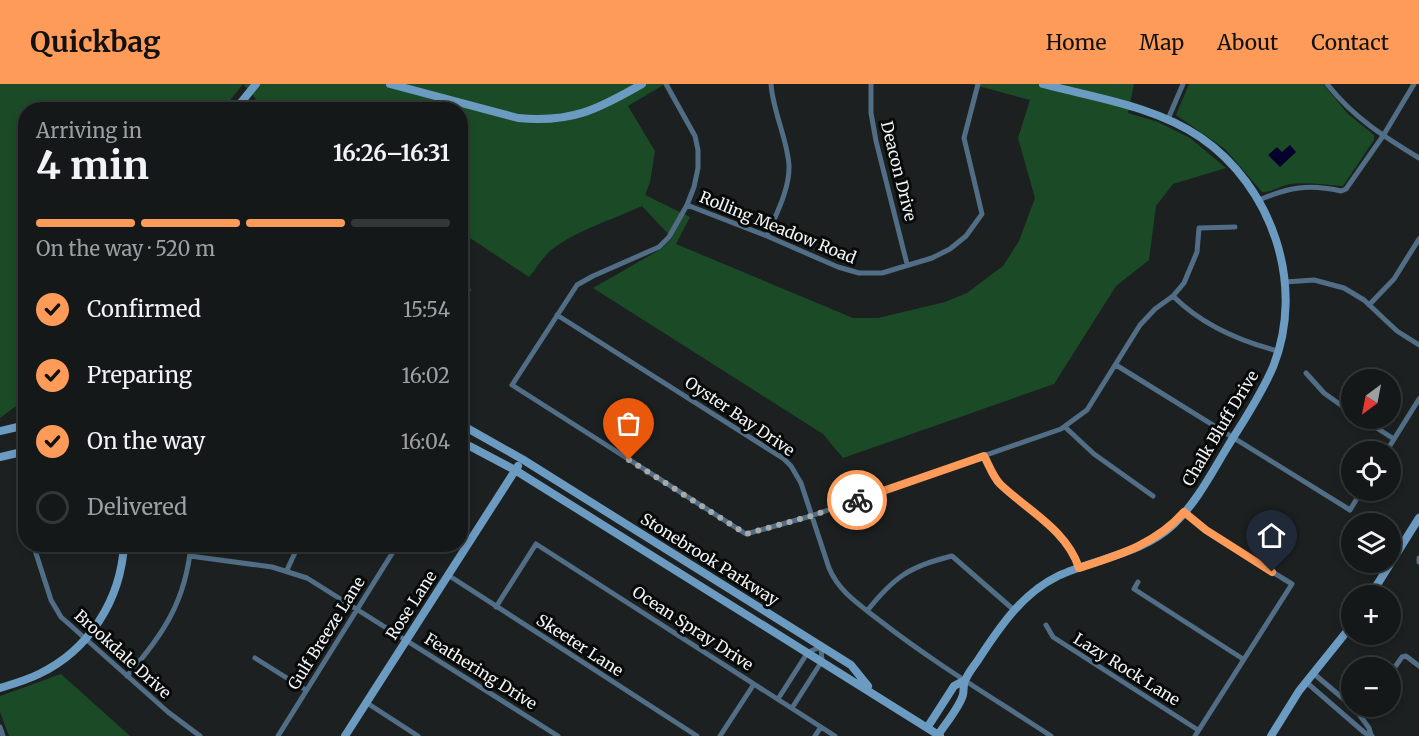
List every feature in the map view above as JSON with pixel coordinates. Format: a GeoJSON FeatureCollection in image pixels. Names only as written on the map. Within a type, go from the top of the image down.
{"type":"FeatureCollection","features":[{"type":"Feature","properties":{"kind":"street"},"geometry":{"type":"LineString","coordinates":[[241,102],[255,84]]}},
{"type":"Feature","properties":{"kind":"street"},"geometry":{"type":"LineString","coordinates":[[390,84],[458,102]]}},
{"type":"Feature","properties":{"kind":"street"},"geometry":{"type":"LineString","coordinates":[[468,105],[518,118],[539,120],[564,118],[609,104],[642,84]]}},
{"type":"Feature","properties":{"kind":"street"},"geometry":{"type":"LineString","coordinates":[[666,84],[695,136],[698,150],[698,168],[687,205],[669,237],[659,247],[577,285],[512,386],[746,534],[811,516],[1065,427],[1087,410],[1140,325],[1155,309],[1173,296],[1184,283],[1197,252],[1199,228],[1235,227]]}},
{"type":"Feature","properties":{"kind":"street"},"geometry":{"type":"LineString","coordinates":[[767,236],[785,190],[789,166],[772,99],[771,84]]}},
{"type":"Feature","properties":{"kind":"street","name":"Deacon Drive"},"geometry":{"type":"LineString","coordinates":[[871,84],[871,113],[876,141],[907,264]]}},
{"type":"Feature","properties":{"kind":"street","name":"Rolling Meadow Road"},"geometry":{"type":"LineString","coordinates":[[687,205],[838,267],[859,273],[882,273],[932,258],[950,249],[966,236],[982,214],[964,138],[978,84]]}},
{"type":"Feature","properties":{"kind":"street","name":"Chalk Bluff Drive"},"geometry":{"type":"LineString","coordinates":[[939,736],[963,696],[965,680],[1004,622],[1038,588],[1057,577],[1147,543],[1173,525],[1184,512],[1264,386],[1278,351],[1284,318],[1285,282],[1281,254],[1259,200],[1236,168],[1199,137],[1168,119],[1043,84]]}},
{"type":"Feature","properties":{"kind":"street"},"geometry":{"type":"LineString","coordinates":[[1168,119],[1182,84]]}},
{"type":"Feature","properties":{"kind":"street"},"geometry":{"type":"LineString","coordinates":[[1327,84],[1343,104],[1365,124],[1419,158]]}},
{"type":"Feature","properties":{"kind":"street"},"geometry":{"type":"LineString","coordinates":[[1259,200],[1295,188],[1312,187],[1341,191],[1346,189],[1383,136],[1414,84]]}},
{"type":"Feature","properties":{"kind":"street"},"geometry":{"type":"LineString","coordinates":[[1370,305],[1394,279],[1419,239]]}},
{"type":"Feature","properties":{"kind":"street"},"geometry":{"type":"LineString","coordinates":[[1285,282],[1307,279],[1330,282],[1351,291],[1370,305],[1396,331],[1419,345]]}},
{"type":"Feature","properties":{"kind":"street"},"geometry":{"type":"LineString","coordinates":[[1173,296],[1189,311],[1212,326],[1246,342],[1278,351]]}},
{"type":"Feature","properties":{"kind":"street","name":"Oyster Bay Drive"},"geometry":{"type":"LineString","coordinates":[[557,315],[784,459],[797,473],[834,579],[844,592],[920,652],[1051,736]]}},
{"type":"Feature","properties":{"kind":"street"},"geometry":{"type":"LineString","coordinates":[[1116,365],[1350,510],[1355,501]]}},
{"type":"Feature","properties":{"kind":"street"},"geometry":{"type":"LineString","coordinates":[[1306,373],[1324,393],[1341,405]]}},
{"type":"Feature","properties":{"kind":"street"},"geometry":{"type":"LineString","coordinates":[[1378,429],[1394,439],[1419,399]]}},
{"type":"Feature","properties":{"kind":"street"},"geometry":{"type":"LineString","coordinates":[[0,431],[18,427]]}},
{"type":"Feature","properties":{"kind":"street"},"geometry":{"type":"LineString","coordinates":[[1065,427],[1094,454],[1153,496]]}},
{"type":"Feature","properties":{"kind":"street","name":"Stonebrook Parkway"},"geometry":{"type":"LineString","coordinates":[[468,429],[522,459],[851,666],[874,694]]}},
{"type":"Feature","properties":{"kind":"street","name":"Stonebrook Parkway"},"geometry":{"type":"LineString","coordinates":[[468,445],[515,470],[939,736]]}},
{"type":"Feature","properties":{"kind":"street"},"geometry":{"type":"LineString","coordinates":[[0,457],[18,453]]}},
{"type":"Feature","properties":{"kind":"street"},"geometry":{"type":"LineString","coordinates":[[984,456],[998,482],[1055,530],[1071,547],[1079,568]]}},
{"type":"Feature","properties":{"kind":"street","name":"Rose Lane"},"geometry":{"type":"LineString","coordinates":[[468,544],[522,459]]}},
{"type":"Feature","properties":{"kind":"street"},"geometry":{"type":"LineString","coordinates":[[1184,512],[1206,530],[1292,584],[1197,733]]}},
{"type":"Feature","properties":{"kind":"street"},"geometry":{"type":"LineString","coordinates":[[1377,585],[1419,518]]}},
{"type":"Feature","properties":{"kind":"street","name":"Ocean Spray Drive"},"geometry":{"type":"LineString","coordinates":[[496,607],[536,544],[835,736]]}},
{"type":"Feature","properties":{"kind":"street","name":"Brookdale Drive"},"geometry":{"type":"LineString","coordinates":[[36,552],[54,606],[62,617],[177,720],[200,736]]}},
{"type":"Feature","properties":{"kind":"street"},"geometry":{"type":"LineString","coordinates":[[0,688],[48,669],[64,659],[85,640],[104,613],[113,594],[120,573],[123,552]]}},
{"type":"Feature","properties":{"kind":"street"},"geometry":{"type":"LineString","coordinates":[[127,676],[154,644],[171,617],[183,588],[190,552]]}},
{"type":"Feature","properties":{"kind":"street"},"geometry":{"type":"LineString","coordinates":[[287,570],[295,552]]}},
{"type":"Feature","properties":{"kind":"street","name":"Gulf Breeze Lane"},"geometry":{"type":"LineString","coordinates":[[278,736],[393,552]]}},
{"type":"Feature","properties":{"kind":"street","name":"Rose Lane"},"geometry":{"type":"LineString","coordinates":[[345,736],[463,552]]}},
{"type":"Feature","properties":{"kind":"street","name":"Feathering Drive"},"geometry":{"type":"LineString","coordinates":[[190,556],[287,570],[317,582],[558,736]]}},
{"type":"Feature","properties":{"kind":"street"},"geometry":{"type":"LineString","coordinates":[[867,610],[894,579],[918,567],[952,556],[1014,610]]}},
{"type":"Feature","properties":{"kind":"street","name":"Skeeter Lane"},"geometry":{"type":"LineString","coordinates":[[448,575],[697,736]]}},
{"type":"Feature","properties":{"kind":"street"},"geometry":{"type":"LineString","coordinates":[[1138,582],[1134,589],[1243,659]]}},
{"type":"Feature","properties":{"kind":"street","name":"Lazy Rock Lane"},"geometry":{"type":"LineString","coordinates":[[1046,625],[1053,637],[1197,733]]}},
{"type":"Feature","properties":{"kind":"street"},"geometry":{"type":"LineString","coordinates":[[1271,736],[1306,682],[1341,639]]}},
{"type":"Feature","properties":{"kind":"street"},"geometry":{"type":"LineString","coordinates":[[778,699],[808,652],[821,647],[822,661],[792,708]]}},
{"type":"Feature","properties":{"kind":"street"},"geometry":{"type":"LineString","coordinates":[[1401,658],[1406,656],[1419,666]]}},
{"type":"Feature","properties":{"kind":"street"},"geometry":{"type":"LineString","coordinates":[[255,658],[306,690]]}},
{"type":"Feature","properties":{"kind":"street"},"geometry":{"type":"LineString","coordinates":[[1313,673],[1341,697]]}},
{"type":"Feature","properties":{"kind":"street","name":"Chalk Bluff Drive"},"geometry":{"type":"LineString","coordinates":[[927,728],[954,686],[965,680]]}},
{"type":"Feature","properties":{"kind":"street"},"geometry":{"type":"LineString","coordinates":[[1306,682],[1371,736]]}},
{"type":"Feature","properties":{"kind":"street"},"geometry":{"type":"LineString","coordinates":[[720,736],[754,684]]}},
{"type":"Feature","properties":{"kind":"street"},"geometry":{"type":"LineString","coordinates":[[367,703],[418,736]]}},
{"type":"Feature","properties":{"kind":"street"},"geometry":{"type":"LineString","coordinates":[[1360,717],[1369,728],[1371,736]]}},
{"type":"Feature","properties":{"kind":"street"},"geometry":{"type":"LineString","coordinates":[[0,727],[3,736]]}},
{"type":"Feature","properties":{"kind":"street"},"geometry":{"type":"LineString","coordinates":[[815,736],[821,727]]}},
{"type":"Feature","properties":{"kind":"green space"},"geometry":{"type":"Polygon","coordinates":[[[0,84],[243,84],[229,102],[18,102],[18,404],[0,418],[0,84]]]}},
{"type":"Feature","properties":{"kind":"green space"},"geometry":{"type":"Polygon","coordinates":[[[243,84],[665,84],[628,106],[655,151],[650,182],[645,195],[690,217],[676,244],[853,318],[878,318],[945,302],[967,293],[1003,266],[1019,241],[1035,198],[1018,138],[1030,100],[971,84],[1134,84],[1128,113],[1158,122],[1190,138],[1226,168],[1173,184],[1156,206],[1149,260],[1116,286],[1054,384],[843,458],[823,434],[593,288],[661,249],[672,238],[642,206],[583,231],[560,244],[547,254],[529,277],[468,237],[468,102],[254,102],[256,99],[243,84]]]}},
{"type":"Feature","properties":{"kind":"green space"},"geometry":{"type":"Polygon","coordinates":[[[1189,84],[1323,84],[1348,114],[1374,135],[1374,140],[1343,186],[1296,183],[1262,192],[1225,149],[1176,115],[1189,84]]]}},
{"type":"Feature","properties":{"kind":"green space"},"geometry":{"type":"Polygon","coordinates":[[[61,674],[130,736],[9,736],[0,712],[0,696],[61,674]]]}},
{"type":"Feature","properties":{"kind":"shaded area"},"geometry":{"type":"Polygon","coordinates":[[[1290,145],[1296,152],[1280,167],[1268,155],[1277,147],[1282,152],[1290,145]]]}},
{"type":"Feature","properties":{"kind":"way so far"},"geometry":{"type":"LineString","coordinates":[[629,460],[746,534],[811,516],[857,500]]}},
{"type":"Feature","properties":{"kind":"route"},"geometry":{"type":"LineString","coordinates":[[857,500],[984,456],[998,482],[1055,530],[1071,547],[1079,568],[1147,543],[1173,525],[1184,512],[1198,525],[1272,572]]}}]}
